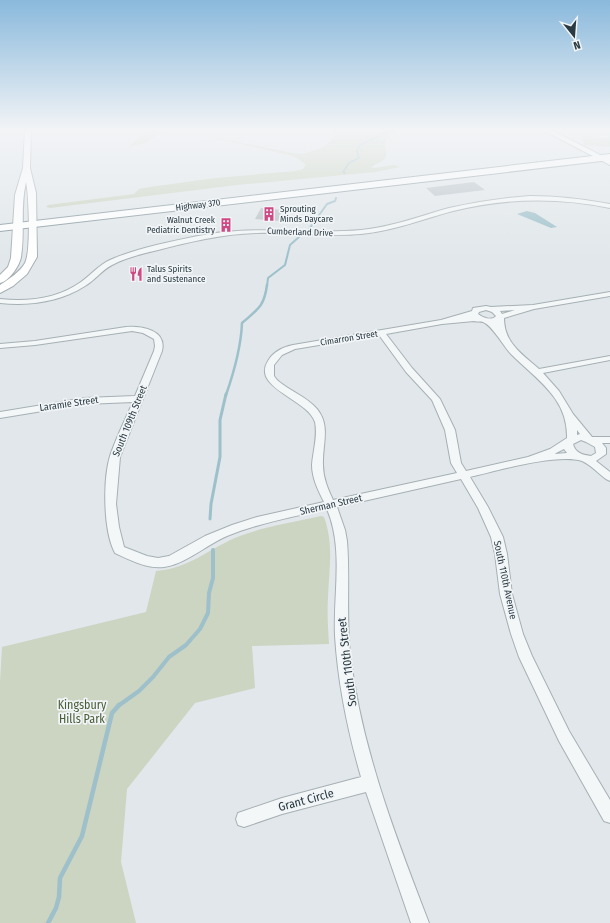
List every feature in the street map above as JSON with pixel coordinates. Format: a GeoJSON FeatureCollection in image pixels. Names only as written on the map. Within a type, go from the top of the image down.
{"type":"FeatureCollection","features":[{"type":"Feature","properties":{"kind":"highway","name":"Highway 370"},"geometry":{"type":"LineString","coordinates":[[0,222],[32,222],[454,173]]}},
{"type":"Feature","properties":{"kind":"highway","name":"Highway 370"},"geometry":{"type":"LineString","coordinates":[[0,228],[18,223]]}},
{"type":"Feature","properties":{"kind":"street"},"geometry":{"type":"LineString","coordinates":[[0,280],[12,268],[16,258],[19,195],[25,173]]}},
{"type":"Feature","properties":{"kind":"street"},"geometry":{"type":"LineString","coordinates":[[0,290],[26,270],[31,262],[32,193],[27,173]]}},
{"type":"Feature","properties":{"kind":"street","name":"Cumberland Drive"},"geometry":{"type":"LineString","coordinates":[[0,301],[29,302],[63,294],[81,286],[102,268],[114,262],[189,240],[213,235],[257,231],[333,234],[372,231],[394,227],[471,206],[533,197],[571,199],[610,206]]}},
{"type":"Feature","properties":{"kind":"street"},"geometry":{"type":"LineString","coordinates":[[492,309],[533,307],[610,294]]}},
{"type":"Feature","properties":{"kind":"street"},"geometry":{"type":"LineString","coordinates":[[500,317],[533,307]]}},
{"type":"Feature","properties":{"kind":"street","name":"Cimarron Street"},"geometry":{"type":"LineString","coordinates":[[269,371],[272,360],[286,350],[300,346],[442,322],[474,313],[480,308],[492,309]]}},
{"type":"Feature","properties":{"kind":"street"},"geometry":{"type":"LineString","coordinates":[[492,309],[498,312],[500,317],[499,322],[504,338],[511,350],[537,372],[555,392],[570,416],[590,440],[599,445],[604,452],[610,476]]}},
{"type":"Feature","properties":{"kind":"street"},"geometry":{"type":"LineString","coordinates":[[474,313],[476,317],[484,320],[504,338]]}},
{"type":"Feature","properties":{"kind":"street","name":"Cimarron Street"},"geometry":{"type":"LineString","coordinates":[[442,322],[492,321],[500,317]]}},
{"type":"Feature","properties":{"kind":"street","name":"South 109th Street"},"geometry":{"type":"LineString","coordinates":[[0,346],[122,330],[143,330],[156,336],[160,342],[160,346],[115,457],[112,474],[114,535],[119,550],[138,559]]}},
{"type":"Feature","properties":{"kind":"street","name":"South 110th Avenue"},"geometry":{"type":"LineString","coordinates":[[381,332],[409,370],[428,390],[440,406],[450,430],[454,457],[494,528],[501,554],[506,594],[517,634],[526,657],[564,736],[610,815]]}},
{"type":"Feature","properties":{"kind":"street"},"geometry":{"type":"LineString","coordinates":[[537,372],[610,358]]}},
{"type":"Feature","properties":{"kind":"street","name":"South 110th Street"},"geometry":{"type":"LineString","coordinates":[[269,371],[272,380],[278,386],[304,402],[318,417],[321,430],[318,470],[322,489],[331,505],[339,527],[343,547],[341,630],[353,717],[369,783],[420,923]]}},
{"type":"Feature","properties":{"kind":"street","name":"Laramie Street"},"geometry":{"type":"LineString","coordinates":[[0,414],[85,401],[138,399]]}},
{"type":"Feature","properties":{"kind":"street"},"geometry":{"type":"LineString","coordinates":[[570,416],[572,429],[571,440],[568,446],[570,451],[610,476]]}},
{"type":"Feature","properties":{"kind":"street"},"geometry":{"type":"LineString","coordinates":[[571,440],[579,438],[590,440],[610,440]]}},
{"type":"Feature","properties":{"kind":"street","name":"Sherman Street"},"geometry":{"type":"LineString","coordinates":[[530,460],[553,451],[571,440]]}},
{"type":"Feature","properties":{"kind":"street","name":"Sherman Street"},"geometry":{"type":"LineString","coordinates":[[138,559],[163,562],[182,557],[202,543],[236,527],[257,521],[530,460],[557,456],[594,459],[604,452]]}},
{"type":"Feature","properties":{"kind":"street","name":"Grant Circle"},"geometry":{"type":"LineString","coordinates":[[244,819],[282,806],[369,783]]}},
{"type":"Feature","properties":{"kind":"green space"},"geometry":{"type":"Polygon","coordinates":[[[271,173],[364,173],[237,185],[50,208],[46,207],[48,205],[134,194],[139,189],[150,187],[215,178],[271,173]]]}},
{"type":"Feature","properties":{"kind":"green space","name":"Kingsbury Hills Park"},"geometry":{"type":"Polygon","coordinates":[[[321,516],[324,517],[327,527],[330,547],[328,609],[329,644],[252,646],[255,688],[195,703],[127,789],[121,862],[136,923],[0,923],[0,682],[2,647],[146,612],[156,571],[180,566],[190,562],[240,536],[270,527],[321,516]]]}},
{"type":"Feature","properties":{"kind":"water"},"geometry":{"type":"Polygon","coordinates":[[[527,211],[535,213],[557,227],[551,228],[517,214],[527,211]]]}},
{"type":"Feature","properties":{"kind":"building"},"geometry":{"type":"Polygon","coordinates":[[[474,182],[485,190],[435,196],[426,188],[474,182]]]}},
{"type":"Feature","properties":{"kind":"building","name":"Sprouting Minds Daycare"},"geometry":{"type":"Polygon","coordinates":[[[261,208],[283,210],[278,221],[255,219],[261,208]]]}},
{"type":"Feature","properties":{"kind":"waterway"},"geometry":{"type":"LineString","coordinates":[[309,229],[327,204],[335,201],[336,198]]}},
{"type":"Feature","properties":{"kind":"waterway"},"geometry":{"type":"LineString","coordinates":[[267,286],[268,278],[285,265],[290,245],[299,237]]}},
{"type":"Feature","properties":{"kind":"waterway"},"geometry":{"type":"LineString","coordinates":[[226,395],[237,360],[242,323],[262,303],[267,285]]}},
{"type":"Feature","properties":{"kind":"waterway"},"geometry":{"type":"LineString","coordinates":[[210,519],[211,504],[220,457],[220,420],[226,394]]}},
{"type":"Feature","properties":{"kind":"waterway"},"geometry":{"type":"LineString","coordinates":[[118,706],[139,691],[153,677],[169,657],[186,645],[200,629],[208,613],[209,593],[213,578],[213,550]]}},
{"type":"Feature","properties":{"kind":"waterway"},"geometry":{"type":"LineString","coordinates":[[48,923],[56,908],[59,897],[60,878],[82,836],[112,713],[118,706]]}},
{"type":"Feature","properties":{"kind":"place","name":"Sprouting Minds Daycare"},"geometry":{"type":"Point","coordinates":[269,214]}},
{"type":"Feature","properties":{"kind":"place","name":"Walnut Creek Pediatric Dentistry"},"geometry":{"type":"Point","coordinates":[226,225]}},
{"type":"Feature","properties":{"kind":"place","name":"Talus Spirits and Sustenance"},"geometry":{"type":"Point","coordinates":[136,274]}}]}
